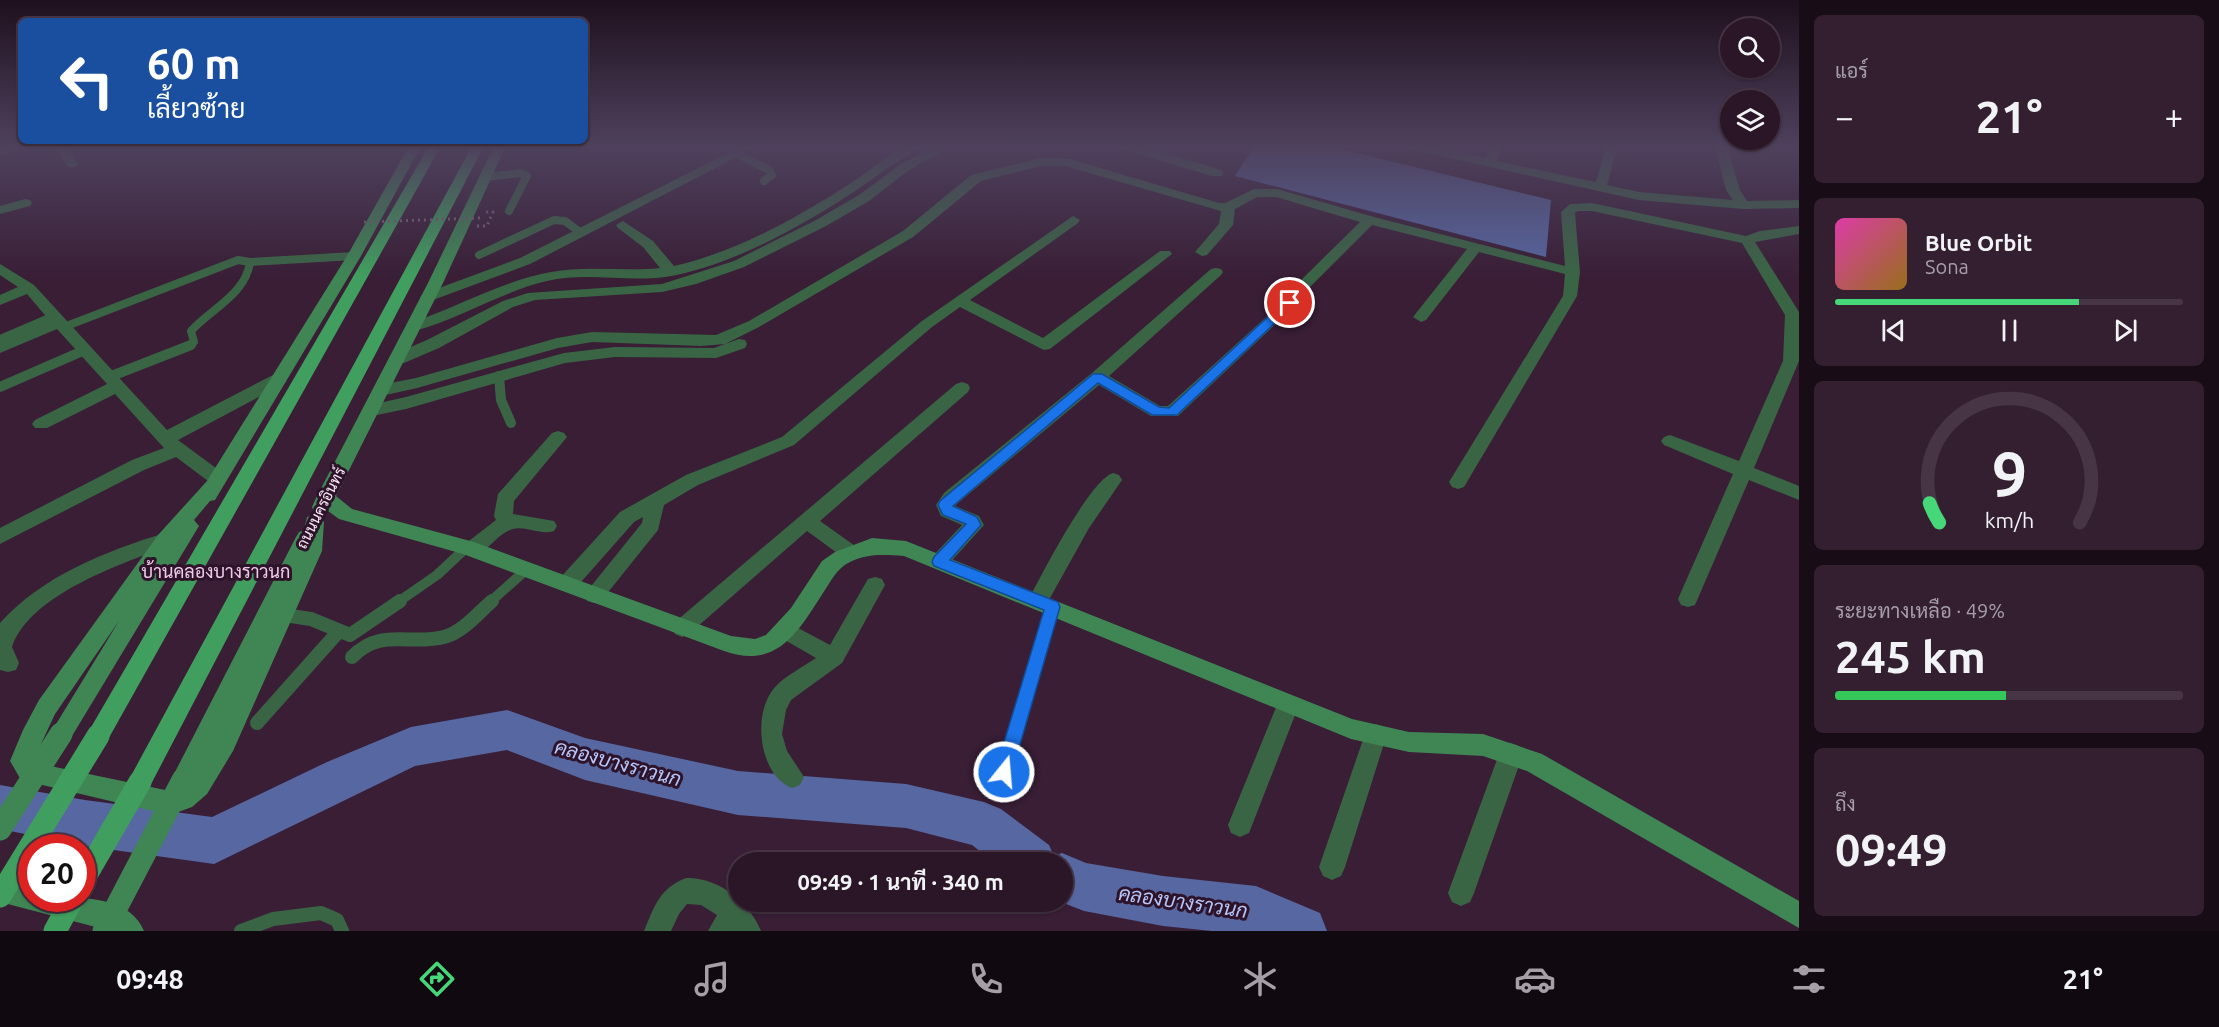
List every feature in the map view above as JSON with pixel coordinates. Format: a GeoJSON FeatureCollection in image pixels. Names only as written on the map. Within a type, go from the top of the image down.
{"type":"FeatureCollection","features":[{"type":"Feature","properties":{"kind":"main road"},"geometry":{"type":"LineString","coordinates":[[0,829],[61,735],[216,483],[391,189]]}},
{"type":"Feature","properties":{"kind":"main road"},"geometry":{"type":"LineString","coordinates":[[0,896],[98,736],[410,189]]}},
{"type":"Feature","properties":{"kind":"main road","name":"ถนนนครอินทร์"},"geometry":{"type":"LineString","coordinates":[[96,858],[140,782],[455,189]]}},
{"type":"Feature","properties":{"kind":"main road","name":"ถนนนครอินทร์"},"geometry":{"type":"LineString","coordinates":[[104,931],[398,359],[481,189]]}},
{"type":"Feature","properties":{"kind":"main road"},"geometry":{"type":"LineString","coordinates":[[216,483],[165,540],[47,707],[31,737],[22,761],[29,772],[170,803],[184,799],[200,786],[225,744],[312,551],[314,522]]}},
{"type":"Feature","properties":{"kind":"main road"},"geometry":{"type":"LineString","coordinates":[[326,498],[346,513],[469,548],[682,628],[731,645],[755,648],[773,642],[785,630],[829,567],[842,556],[872,546],[906,549],[1351,729],[1409,742],[1483,744],[1534,762],[1799,915]]}},
{"type":"Feature","properties":{"kind":"main road"},"geometry":{"type":"LineString","coordinates":[[0,889],[18,894]]}},
{"type":"Feature","properties":{"kind":"main road"},"geometry":{"type":"LineString","coordinates":[[55,931],[65,912]]}},
{"type":"Feature","properties":{"kind":"main road"},"geometry":{"type":"LineString","coordinates":[[90,912],[117,919],[130,931]]}},
{"type":"Feature","properties":{"kind":"street"},"geometry":{"type":"LineString","coordinates":[[428,297],[525,261],[667,189]]}},
{"type":"Feature","properties":{"kind":"street"},"geometry":{"type":"LineString","coordinates":[[398,359],[433,344],[513,286],[555,275],[670,271],[727,254],[849,189]]}},
{"type":"Feature","properties":{"kind":"street"},"geometry":{"type":"LineString","coordinates":[[414,326],[533,296],[564,292],[662,288],[691,281],[760,255],[864,198],[875,189]]}},
{"type":"Feature","properties":{"kind":"street"},"geometry":{"type":"LineString","coordinates":[[381,390],[537,357],[564,358],[615,352],[716,353],[732,348],[758,327],[918,239],[940,216],[977,189]]}},
{"type":"Feature","properties":{"kind":"street"},"geometry":{"type":"LineString","coordinates":[[1135,189],[1201,212],[1228,211],[1267,199],[1314,206],[1573,272]]}},
{"type":"Feature","properties":{"kind":"street"},"geometry":{"type":"LineString","coordinates":[[1602,189],[1672,200],[1740,200],[1799,193]]}},
{"type":"Feature","properties":{"kind":"street"},"geometry":{"type":"LineString","coordinates":[[1654,189],[1740,200],[1799,204]]}},
{"type":"Feature","properties":{"kind":"street"},"geometry":{"type":"LineString","coordinates":[[1736,189],[1740,200]]}},
{"type":"Feature","properties":{"kind":"street"},"geometry":{"type":"LineString","coordinates":[[0,210],[25,203]]}},
{"type":"Feature","properties":{"kind":"street"},"geometry":{"type":"LineString","coordinates":[[1458,482],[1570,296],[1573,272],[1568,212],[1575,207],[1592,207],[1747,240],[1760,235],[1799,230]]}},
{"type":"Feature","properties":{"kind":"street"},"geometry":{"type":"LineString","coordinates":[[1202,252],[1226,225],[1228,211]]}},
{"type":"Feature","properties":{"kind":"street"},"geometry":{"type":"LineString","coordinates":[[567,584],[627,517],[692,480],[788,441],[927,324],[1073,220]]}},
{"type":"Feature","properties":{"kind":"street"},"geometry":{"type":"LineString","coordinates":[[1303,286],[1369,220]]}},
{"type":"Feature","properties":{"kind":"street"},"geometry":{"type":"LineString","coordinates":[[623,225],[648,244],[670,271]]}},
{"type":"Feature","properties":{"kind":"street"},"geometry":{"type":"LineString","coordinates":[[1688,599],[1743,471],[1795,362],[1793,315],[1747,240]]}},
{"type":"Feature","properties":{"kind":"street"},"geometry":{"type":"LineString","coordinates":[[746,245],[760,255]]}},
{"type":"Feature","properties":{"kind":"street"},"geometry":{"type":"LineString","coordinates":[[1421,317],[1475,248]]}},
{"type":"Feature","properties":{"kind":"street"},"geometry":{"type":"LineString","coordinates":[[960,301],[1044,345],[1165,254]]}},
{"type":"Feature","properties":{"kind":"street"},"geometry":{"type":"LineString","coordinates":[[0,268],[29,288],[172,444],[216,483]]}},
{"type":"Feature","properties":{"kind":"street"},"geometry":{"type":"LineString","coordinates":[[939,562],[974,525],[972,521],[948,511],[945,505],[1098,377],[1216,272]]}},
{"type":"Feature","properties":{"kind":"street"},"geometry":{"type":"LineString","coordinates":[[616,291],[620,274]]}},
{"type":"Feature","properties":{"kind":"street"},"geometry":{"type":"LineString","coordinates":[[0,300],[29,288]]}},
{"type":"Feature","properties":{"kind":"street"},"geometry":{"type":"LineString","coordinates":[[1098,377],[1157,412],[1172,412],[1290,303]]}},
{"type":"Feature","properties":{"kind":"street"},"geometry":{"type":"LineString","coordinates":[[0,348],[59,322]]}},
{"type":"Feature","properties":{"kind":"street"},"geometry":{"type":"LineString","coordinates":[[372,410],[499,376],[537,357]]}},
{"type":"Feature","properties":{"kind":"street"},"geometry":{"type":"LineString","coordinates":[[0,537],[138,465],[279,379]]}},
{"type":"Feature","properties":{"kind":"street"},"geometry":{"type":"LineString","coordinates":[[41,424],[113,381]]}},
{"type":"Feature","properties":{"kind":"street"},"geometry":{"type":"LineString","coordinates":[[682,628],[962,388]]}},
{"type":"Feature","properties":{"kind":"street"},"geometry":{"type":"LineString","coordinates":[[508,522],[503,516],[505,499],[558,437]]}},
{"type":"Feature","properties":{"kind":"street"},"geometry":{"type":"LineString","coordinates":[[1670,441],[1799,494]]}},
{"type":"Feature","properties":{"kind":"street"},"geometry":{"type":"LineString","coordinates":[[1045,604],[1060,559],[1099,497],[1113,480]]}},
{"type":"Feature","properties":{"kind":"street"},"geometry":{"type":"LineString","coordinates":[[594,595],[651,525],[655,501]]}},
{"type":"Feature","properties":{"kind":"street"},"geometry":{"type":"LineString","coordinates":[[469,548],[501,523],[525,521],[547,526]]}},
{"type":"Feature","properties":{"kind":"street"},"geometry":{"type":"LineString","coordinates":[[805,521],[824,532],[850,553]]}},
{"type":"Feature","properties":{"kind":"street"},"geometry":{"type":"LineString","coordinates":[[8,663],[1,649],[5,631],[22,609],[120,556],[165,540]]}},
{"type":"Feature","properties":{"kind":"street"},"geometry":{"type":"LineString","coordinates":[[792,777],[777,756],[771,734],[775,710],[783,693],[834,657],[875,585]]}},
{"type":"Feature","properties":{"kind":"street"},"geometry":{"type":"LineString","coordinates":[[785,630],[834,657]]}},
{"type":"Feature","properties":{"kind":"street"},"geometry":{"type":"LineString","coordinates":[[1240,825],[1288,705]]}},
{"type":"Feature","properties":{"kind":"street"},"geometry":{"type":"LineString","coordinates":[[1332,867],[1376,735]]}},
{"type":"Feature","properties":{"kind":"street"},"geometry":{"type":"LineString","coordinates":[[1461,893],[1511,754]]}},
{"type":"Feature","properties":{"kind":"street"},"geometry":{"type":"LineString","coordinates":[[657,931],[673,899],[684,891],[702,892],[722,902],[734,925]]}},
{"type":"Feature","properties":{"kind":"lane"},"geometry":{"type":"LineString","coordinates":[[509,211],[519,189]]}},
{"type":"Feature","properties":{"kind":"lane"},"geometry":{"type":"LineString","coordinates":[[478,255],[554,220],[565,221],[581,233]]}},
{"type":"Feature","properties":{"kind":"lane"},"geometry":{"type":"LineString","coordinates":[[0,339],[59,322],[238,260],[250,262],[354,255]]}},
{"type":"Feature","properties":{"kind":"lane"},"geometry":{"type":"LineString","coordinates":[[113,381],[194,342],[191,331],[230,297],[249,271],[250,262]]}},
{"type":"Feature","properties":{"kind":"lane"},"geometry":{"type":"LineString","coordinates":[[0,387],[85,350]]}},
{"type":"Feature","properties":{"kind":"lane"},"geometry":{"type":"LineString","coordinates":[[499,376],[501,399],[511,423]]}},
{"type":"Feature","properties":{"kind":"lane"},"geometry":{"type":"LineString","coordinates":[[257,723],[345,633],[438,575],[469,548]]}},
{"type":"Feature","properties":{"kind":"lane"},"geometry":{"type":"LineString","coordinates":[[352,657],[363,645],[381,639],[447,638],[456,633],[527,569]]}},
{"type":"Feature","properties":{"kind":"lane"},"geometry":{"type":"LineString","coordinates":[[1004,772],[1045,604]]}},
{"type":"Feature","properties":{"kind":"lane"},"geometry":{"type":"LineString","coordinates":[[284,615],[310,620],[345,633],[363,645]]}},
{"type":"Feature","properties":{"kind":"lane"},"geometry":{"type":"LineString","coordinates":[[241,931],[273,919],[321,913],[337,920],[342,931]]}},
{"type":"Feature","properties":{"kind":"path"},"geometry":{"type":"LineString","coordinates":[[364,222],[481,218],[483,213],[493,212],[487,226]]}},
{"type":"Feature","properties":{"kind":"water"},"geometry":{"type":"Polygon","coordinates":[[[1287,189],[1507,189],[1551,200],[1546,257],[1287,189]]]}},
{"type":"Feature","properties":{"kind":"waterway","name":"คลองบางราวนก"},"geometry":{"type":"LineString","coordinates":[[0,807],[85,823],[214,841],[343,777],[411,747],[507,730],[585,759],[738,793],[906,806],[984,825],[1019,852]]}},
{"type":"Feature","properties":{"kind":"waterway","name":"คลองบางราวนก"},"geometry":{"type":"LineString","coordinates":[[1073,882],[1084,887],[1163,901],[1256,911],[1302,931]]}},
{"type":"Feature","properties":{"kind":"district","name":"บ้านคลองบางราวนก"},"geometry":{"type":"Point","coordinates":[216,572]}},
{"type":"Feature","properties":{"kind":"route"},"geometry":{"type":"LineString","coordinates":[[1004,772],[1052,607],[939,562],[963,536],[973,529],[974,525],[972,521],[948,511],[945,505],[1098,377],[1157,412],[1167,414],[1172,412],[1290,303]]}}]}
